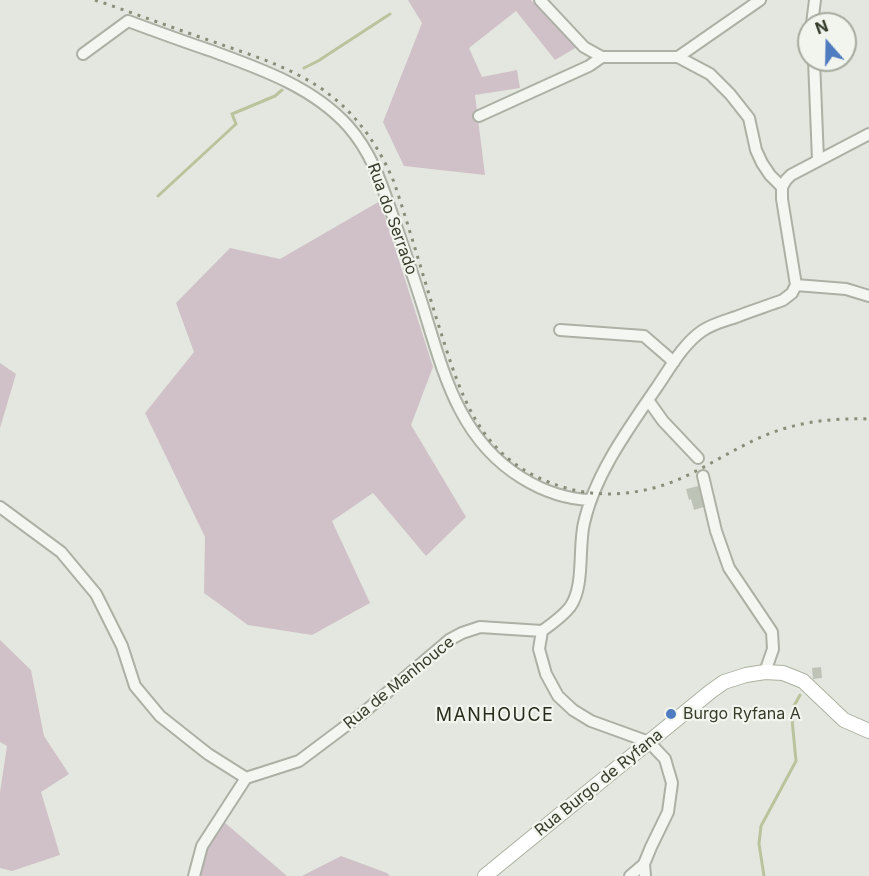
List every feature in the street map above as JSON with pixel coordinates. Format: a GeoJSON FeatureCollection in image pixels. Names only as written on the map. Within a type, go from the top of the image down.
{"type":"FeatureCollection","features":[{"type":"Feature","properties":{"kind":"main road","name":"Rua Burgo de Ryfana"},"geometry":{"type":"LineString","coordinates":[[485,876],[724,682],[765,672],[783,673],[803,681],[844,720],[869,731]]}},
{"type":"Feature","properties":{"kind":"street"},"geometry":{"type":"LineString","coordinates":[[540,0],[584,47],[602,57],[678,57],[710,74],[749,117],[756,150],[762,163],[782,187]]}},
{"type":"Feature","properties":{"kind":"street"},"geometry":{"type":"LineString","coordinates":[[678,57],[760,0]]}},
{"type":"Feature","properties":{"kind":"street","name":"Rua do Serrado"},"geometry":{"type":"LineString","coordinates":[[83,54],[128,21],[266,73],[304,91],[339,116],[366,151],[379,177],[448,385],[467,424],[494,458],[531,484],[558,495],[590,500]]}},
{"type":"Feature","properties":{"kind":"street"},"geometry":{"type":"LineString","coordinates":[[479,116],[589,66],[602,57]]}},
{"type":"Feature","properties":{"kind":"street"},"geometry":{"type":"LineString","coordinates":[[814,72],[818,160]]}},
{"type":"Feature","properties":{"kind":"street"},"geometry":{"type":"LineString","coordinates":[[630,876],[644,864],[668,812],[672,783],[665,759],[649,742],[591,721],[573,710],[558,696],[546,674],[539,649],[542,631],[561,617],[571,605],[576,593],[584,524],[590,500],[609,461],[630,425],[674,362],[701,331],[783,300],[792,293],[796,285],[782,198],[782,187],[786,180],[818,160],[869,134]]}},
{"type":"Feature","properties":{"kind":"street"},"geometry":{"type":"LineString","coordinates":[[796,285],[846,289],[869,296]]}},
{"type":"Feature","properties":{"kind":"street"},"geometry":{"type":"LineString","coordinates":[[560,330],[644,336],[674,362]]}},
{"type":"Feature","properties":{"kind":"street"},"geometry":{"type":"LineString","coordinates":[[648,400],[698,458]]}},
{"type":"Feature","properties":{"kind":"street"},"geometry":{"type":"LineString","coordinates":[[703,476],[716,531],[729,568],[772,632],[773,649],[765,672]]}},
{"type":"Feature","properties":{"kind":"street"},"geometry":{"type":"LineString","coordinates":[[0,507],[61,552],[96,594],[122,646],[135,686],[160,716],[208,754],[246,778],[202,846],[194,876]]}},
{"type":"Feature","properties":{"kind":"street","name":"Rua de Manhouce"},"geometry":{"type":"LineString","coordinates":[[246,778],[299,761],[363,713],[449,640],[462,633],[480,627],[542,631]]}},
{"type":"Feature","properties":{"kind":"street"},"geometry":{"type":"LineString","coordinates":[[644,864],[645,876]]}},
{"type":"Feature","properties":{"kind":"shaded area"},"geometry":{"type":"Polygon","coordinates":[[[408,0],[531,0],[577,47],[555,60],[516,11],[469,48],[482,77],[517,70],[520,88],[475,95],[485,175],[404,166],[383,122],[422,23],[408,0]]]}},
{"type":"Feature","properties":{"kind":"shaded area"},"geometry":{"type":"Polygon","coordinates":[[[380,201],[433,367],[411,425],[466,517],[426,556],[373,493],[332,521],[370,603],[312,635],[248,625],[204,593],[205,537],[145,413],[194,352],[176,303],[230,248],[280,259],[380,201]]]}},
{"type":"Feature","properties":{"kind":"shaded area"},"geometry":{"type":"Polygon","coordinates":[[[0,363],[16,374],[0,428],[0,363]]]}},
{"type":"Feature","properties":{"kind":"shaded area"},"geometry":{"type":"Polygon","coordinates":[[[0,640],[31,670],[44,736],[69,774],[41,792],[60,855],[12,871],[0,868],[0,792],[7,746],[0,742],[0,640]]]}},
{"type":"Feature","properties":{"kind":"shaded area"},"geometry":{"type":"Polygon","coordinates":[[[224,822],[287,876],[198,876],[204,848],[224,822]]]}},
{"type":"Feature","properties":{"kind":"shaded area"},"geometry":{"type":"Polygon","coordinates":[[[341,856],[387,873],[390,876],[302,876],[341,856]]]}},
{"type":"Feature","properties":{"kind":"building"},"geometry":{"type":"Polygon","coordinates":[[[702,485],[707,506],[694,510],[686,489],[702,485]]]}},
{"type":"Feature","properties":{"kind":"building"},"geometry":{"type":"Polygon","coordinates":[[[821,667],[822,678],[813,679],[812,668],[821,667]]]}},
{"type":"Feature","properties":{"kind":"waterway"},"geometry":{"type":"LineString","coordinates":[[304,68],[390,14]]}},
{"type":"Feature","properties":{"kind":"waterway"},"geometry":{"type":"LineString","coordinates":[[158,196],[236,124],[232,114],[275,96],[282,90]]}},
{"type":"Feature","properties":{"kind":"waterway"},"geometry":{"type":"LineString","coordinates":[[764,876],[759,844],[761,826],[796,761],[792,719],[794,706],[800,695]]}},
{"type":"Feature","properties":{"kind":"railway"},"geometry":{"type":"LineString","coordinates":[[95,0],[281,67],[318,86],[345,108],[378,150],[394,182],[445,346],[465,399],[477,422],[492,443],[512,461],[536,476],[580,491],[610,494],[639,491],[682,478],[748,443],[783,429],[819,421],[869,419]]}},
{"type":"Feature","properties":{"kind":"place","name":"Burgo Ryfana A"},"geometry":{"type":"Point","coordinates":[671,714]}},
{"type":"Feature","properties":{"kind":"district","name":"MANHOUCE"},"geometry":{"type":"Point","coordinates":[495,716]}}]}
